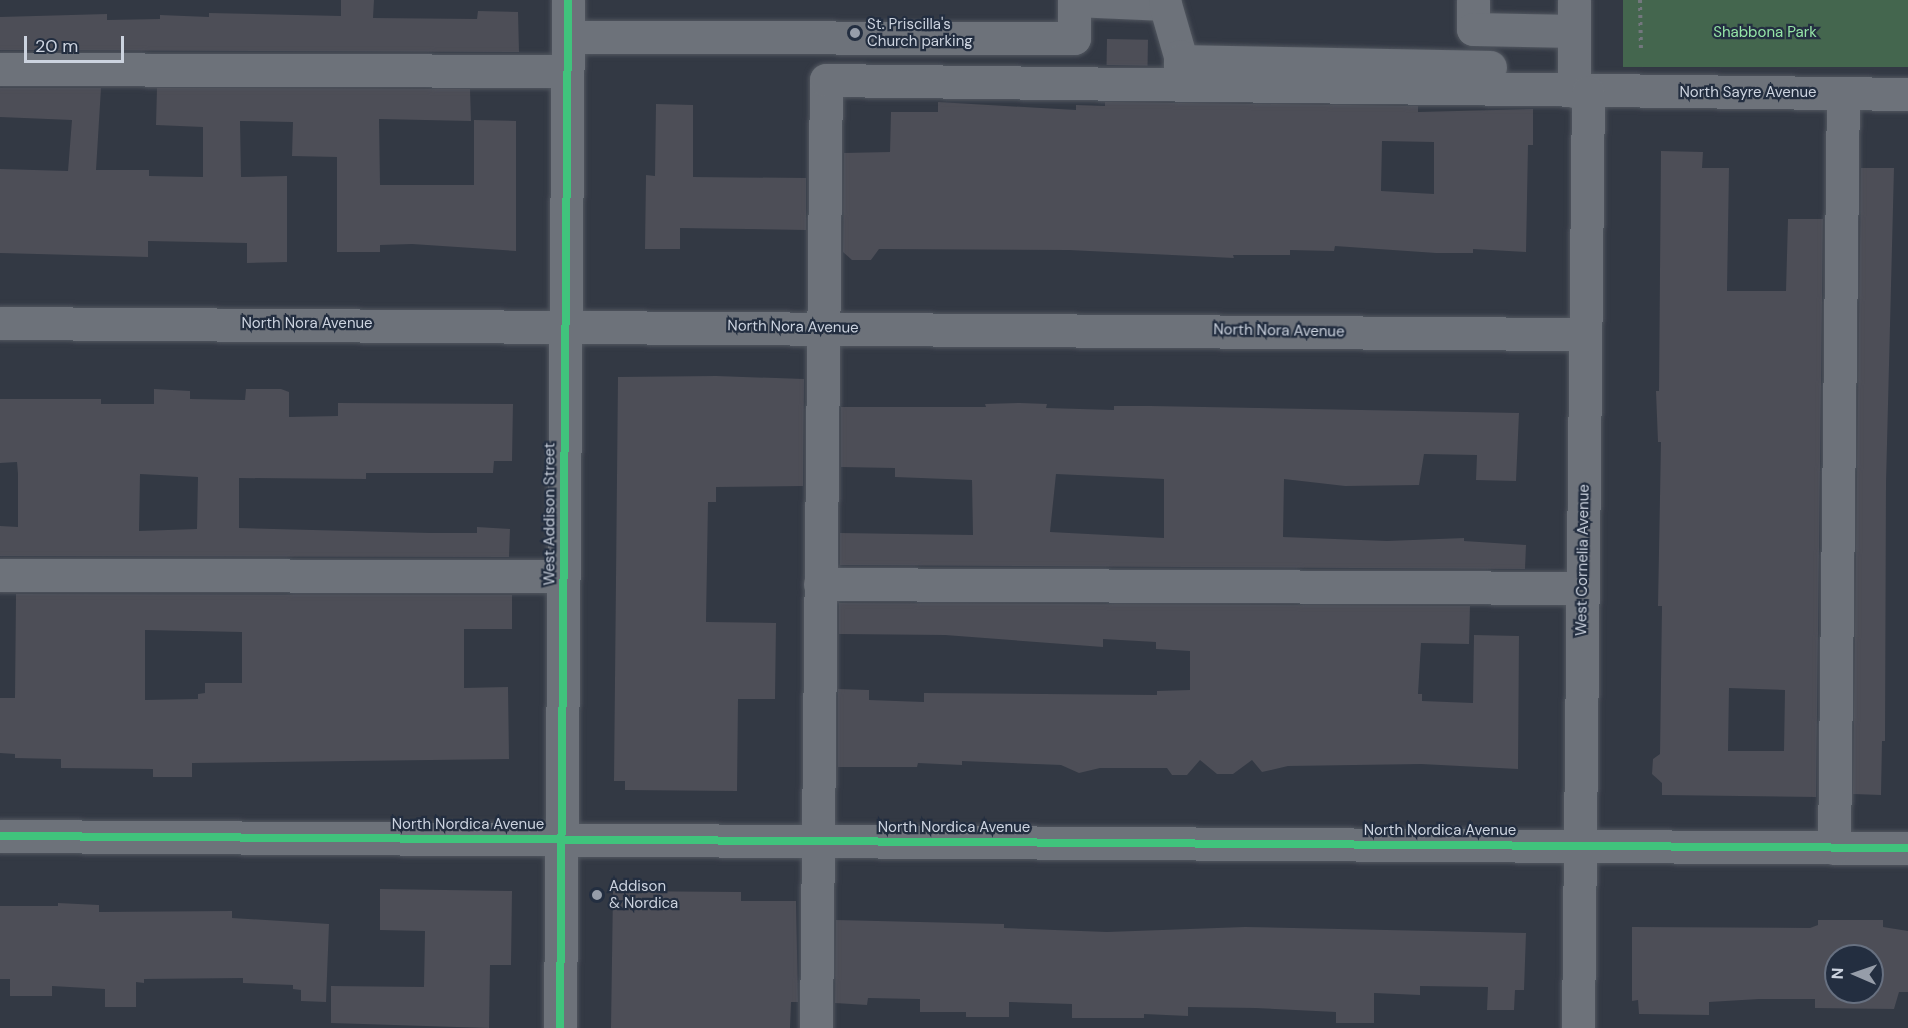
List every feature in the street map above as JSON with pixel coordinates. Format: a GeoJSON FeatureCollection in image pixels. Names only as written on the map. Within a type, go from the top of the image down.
{"type":"FeatureCollection","features":[{"type":"Feature","properties":{"kind":"street","name":"West Addison Street"},"geometry":{"type":"LineString","coordinates":[[560,1028],[568,0]]}},
{"type":"Feature","properties":{"kind":"street"},"geometry":{"type":"LineString","coordinates":[[568,38],[1074,38],[1074,0],[1165,4],[1180,73]]}},
{"type":"Feature","properties":{"kind":"street"},"geometry":{"type":"LineString","coordinates":[[1473,0],[1473,29],[1574,16]]}},
{"type":"Feature","properties":{"kind":"street","name":"West Cornelia Avenue"},"geometry":{"type":"LineString","coordinates":[[1574,16],[1585,334],[1578,1028]]}},
{"type":"Feature","properties":{"kind":"street"},"geometry":{"type":"LineString","coordinates":[[0,69],[567,71]]}},
{"type":"Feature","properties":{"kind":"street","name":"North Sayre Avenue"},"geometry":{"type":"LineString","coordinates":[[823,327],[826,80],[1180,73],[1908,94]]}},
{"type":"Feature","properties":{"kind":"street"},"geometry":{"type":"LineString","coordinates":[[1834,848],[1843,93]]}},
{"type":"Feature","properties":{"kind":"street","name":"North Nora Avenue"},"geometry":{"type":"LineString","coordinates":[[0,322],[566,324],[1585,334]]}},
{"type":"Feature","properties":{"kind":"street"},"geometry":{"type":"LineString","coordinates":[[816,1028],[823,327]]}},
{"type":"Feature","properties":{"kind":"street"},"geometry":{"type":"LineString","coordinates":[[0,574],[563,576]]}},
{"type":"Feature","properties":{"kind":"street"},"geometry":{"type":"LineString","coordinates":[[820,584],[1582,588]]}},
{"type":"Feature","properties":{"kind":"street","name":"North Nordica Avenue"},"geometry":{"type":"LineString","coordinates":[[0,836],[1908,848]]}},
{"type":"Feature","properties":{"kind":"path"},"geometry":{"type":"LineString","coordinates":[[1640,0],[1641,50]]}},
{"type":"Feature","properties":{"kind":"green space","name":"Shabbona Park"},"geometry":{"type":"Polygon","coordinates":[[[1623,0],[1908,0],[1908,67],[1623,67],[1623,0]]]}},
{"type":"Feature","properties":{"kind":"building"},"geometry":{"type":"Polygon","coordinates":[[[341,0],[374,0],[373,18],[477,19],[478,11],[518,12],[519,52],[0,50],[0,17],[107,14],[107,20],[160,19],[160,15],[209,17],[209,13],[341,16],[341,0]]]}},
{"type":"Feature","properties":{"kind":"building"},"geometry":{"type":"Polygon","coordinates":[[[1107,39],[1148,40],[1148,66],[1107,65],[1107,39]]]}},
{"type":"Feature","properties":{"kind":"building"},"geometry":{"type":"Polygon","coordinates":[[[0,88],[101,88],[96,170],[149,170],[149,176],[203,177],[203,127],[156,125],[157,88],[470,89],[471,121],[379,119],[380,185],[474,185],[474,120],[516,121],[516,251],[412,244],[380,245],[380,252],[337,252],[337,157],[292,156],[293,122],[240,121],[241,177],[287,176],[287,262],[247,263],[247,243],[148,241],[148,257],[0,253],[0,169],[68,171],[72,120],[0,117],[0,88]]]}},
{"type":"Feature","properties":{"kind":"building"},"geometry":{"type":"Polygon","coordinates":[[[938,102],[1076,110],[1076,105],[1105,106],[1105,102],[1418,106],[1418,112],[1533,109],[1533,145],[1528,145],[1526,252],[1473,249],[1473,253],[1436,253],[1335,246],[1334,251],[1290,250],[1290,255],[1233,255],[1234,258],[1069,250],[879,249],[871,260],[852,260],[843,252],[844,153],[890,152],[891,112],[938,112],[938,102]],[[1382,141],[1381,191],[1434,194],[1434,142],[1382,141]]]}},
{"type":"Feature","properties":{"kind":"building"},"geometry":{"type":"Polygon","coordinates":[[[656,104],[693,105],[693,177],[806,178],[806,230],[680,228],[680,249],[645,249],[646,175],[655,176],[656,104]]]}},
{"type":"Feature","properties":{"kind":"building"},"geometry":{"type":"Polygon","coordinates":[[[1661,151],[1703,152],[1702,168],[1729,168],[1727,291],[1786,291],[1788,219],[1823,219],[1816,797],[1662,795],[1662,783],[1652,774],[1653,759],[1660,754],[1662,606],[1658,606],[1661,442],[1658,442],[1656,391],[1659,391],[1661,151]],[[1729,688],[1728,751],[1784,751],[1785,690],[1729,688]]]}},
{"type":"Feature","properties":{"kind":"building"},"geometry":{"type":"Polygon","coordinates":[[[1861,168],[1894,168],[1886,483],[1885,741],[1882,741],[1881,795],[1853,794],[1861,168]]]}},
{"type":"Feature","properties":{"kind":"building"},"geometry":{"type":"Polygon","coordinates":[[[716,376],[804,379],[803,486],[716,487],[716,502],[708,502],[706,622],[776,623],[775,699],[738,699],[737,791],[625,790],[625,781],[614,781],[618,377],[716,376]]]}},
{"type":"Feature","properties":{"kind":"building"},"geometry":{"type":"Polygon","coordinates":[[[154,389],[190,391],[190,399],[245,400],[246,389],[281,389],[289,392],[289,417],[338,416],[338,403],[513,404],[512,461],[494,461],[493,473],[366,473],[366,479],[239,478],[239,528],[430,533],[477,533],[477,527],[510,529],[509,557],[0,556],[0,526],[18,527],[18,474],[17,462],[0,463],[0,399],[101,399],[101,404],[154,404],[154,389]],[[140,474],[139,531],[197,529],[198,477],[140,474]]]}},
{"type":"Feature","properties":{"kind":"building"},"geometry":{"type":"Polygon","coordinates":[[[985,404],[1047,404],[1046,408],[1114,410],[1114,406],[1150,406],[1519,413],[1516,481],[1476,480],[1477,455],[1424,454],[1419,485],[1345,486],[1284,479],[1283,537],[1387,541],[1464,538],[1464,541],[1526,545],[1525,569],[840,565],[840,533],[973,535],[972,480],[895,477],[895,468],[841,467],[841,407],[986,407],[985,404]],[[1056,474],[1050,532],[1164,538],[1164,479],[1056,474]]]}},
{"type":"Feature","properties":{"kind":"building"},"geometry":{"type":"Polygon","coordinates":[[[16,594],[512,595],[512,629],[464,629],[464,688],[508,687],[509,759],[192,763],[192,777],[153,777],[153,769],[61,768],[61,759],[15,758],[15,754],[0,753],[0,698],[15,698],[16,594]],[[145,630],[145,700],[198,699],[198,694],[205,693],[205,683],[242,683],[242,632],[145,630]]]}},
{"type":"Feature","properties":{"kind":"building"},"geometry":{"type":"Polygon","coordinates":[[[839,603],[1470,606],[1469,644],[1421,643],[1418,694],[1422,694],[1422,701],[1473,703],[1474,635],[1519,636],[1518,769],[1421,764],[1288,766],[1262,772],[1252,760],[1233,774],[1217,774],[1200,760],[1187,775],[1172,775],[1167,768],[1100,768],[1079,773],[1061,765],[962,761],[962,765],[918,763],[917,767],[838,767],[838,689],[869,690],[869,700],[924,702],[924,693],[1157,695],[1157,691],[1190,690],[1190,651],[1156,649],[1156,642],[1103,639],[1103,647],[945,635],[839,634],[839,603]]]}},
{"type":"Feature","properties":{"kind":"building"},"geometry":{"type":"Polygon","coordinates":[[[380,889],[512,891],[511,965],[490,965],[489,1028],[331,1023],[331,986],[424,987],[425,931],[380,930],[380,889]]]}},
{"type":"Feature","properties":{"kind":"building"},"geometry":{"type":"Polygon","coordinates":[[[613,891],[741,892],[741,901],[796,901],[798,1002],[791,1002],[790,1028],[611,1028],[613,891]]]}},
{"type":"Feature","properties":{"kind":"building"},"geometry":{"type":"Polygon","coordinates":[[[58,903],[99,905],[99,912],[232,911],[232,918],[329,924],[326,1002],[301,1001],[301,990],[293,989],[293,985],[243,983],[243,978],[144,979],[144,983],[136,982],[136,1007],[105,1007],[105,989],[52,986],[52,996],[10,996],[10,979],[0,979],[0,906],[58,906],[58,903]]]}},
{"type":"Feature","properties":{"kind":"building"},"geometry":{"type":"Polygon","coordinates":[[[836,920],[1004,924],[1004,928],[1107,932],[1245,927],[1526,933],[1524,990],[1515,990],[1514,1010],[1487,1010],[1488,987],[1420,986],[1420,995],[1374,993],[1374,1023],[1336,1023],[1336,1012],[1256,1008],[1188,1007],[1188,1016],[1144,1014],[1144,1018],[1072,1018],[1072,1004],[1009,1002],[1009,1017],[966,1017],[966,1012],[920,1012],[920,999],[868,998],[867,1005],[835,1003],[836,920]]]}},
{"type":"Feature","properties":{"kind":"building"},"geometry":{"type":"Polygon","coordinates":[[[1818,920],[1883,920],[1883,927],[1908,931],[1908,992],[1899,992],[1894,1009],[1815,1008],[1815,999],[1759,999],[1709,1002],[1709,1015],[1639,1014],[1638,1000],[1632,1001],[1632,927],[1810,928],[1818,925],[1818,920]]]}},
{"type":"Feature","properties":{"kind":"cycle path"},"geometry":{"type":"LineString","coordinates":[[560,1028],[568,0]]}},
{"type":"Feature","properties":{"kind":"cycle path"},"geometry":{"type":"LineString","coordinates":[[0,836],[1908,848]]}},
{"type":"Feature","properties":{"kind":"place","name":"St. Priscilla's Church parking"},"geometry":{"type":"Point","coordinates":[855,33]}},
{"type":"Feature","properties":{"kind":"place","name":"Addison & Nordica"},"geometry":{"type":"Point","coordinates":[597,895]}}]}
